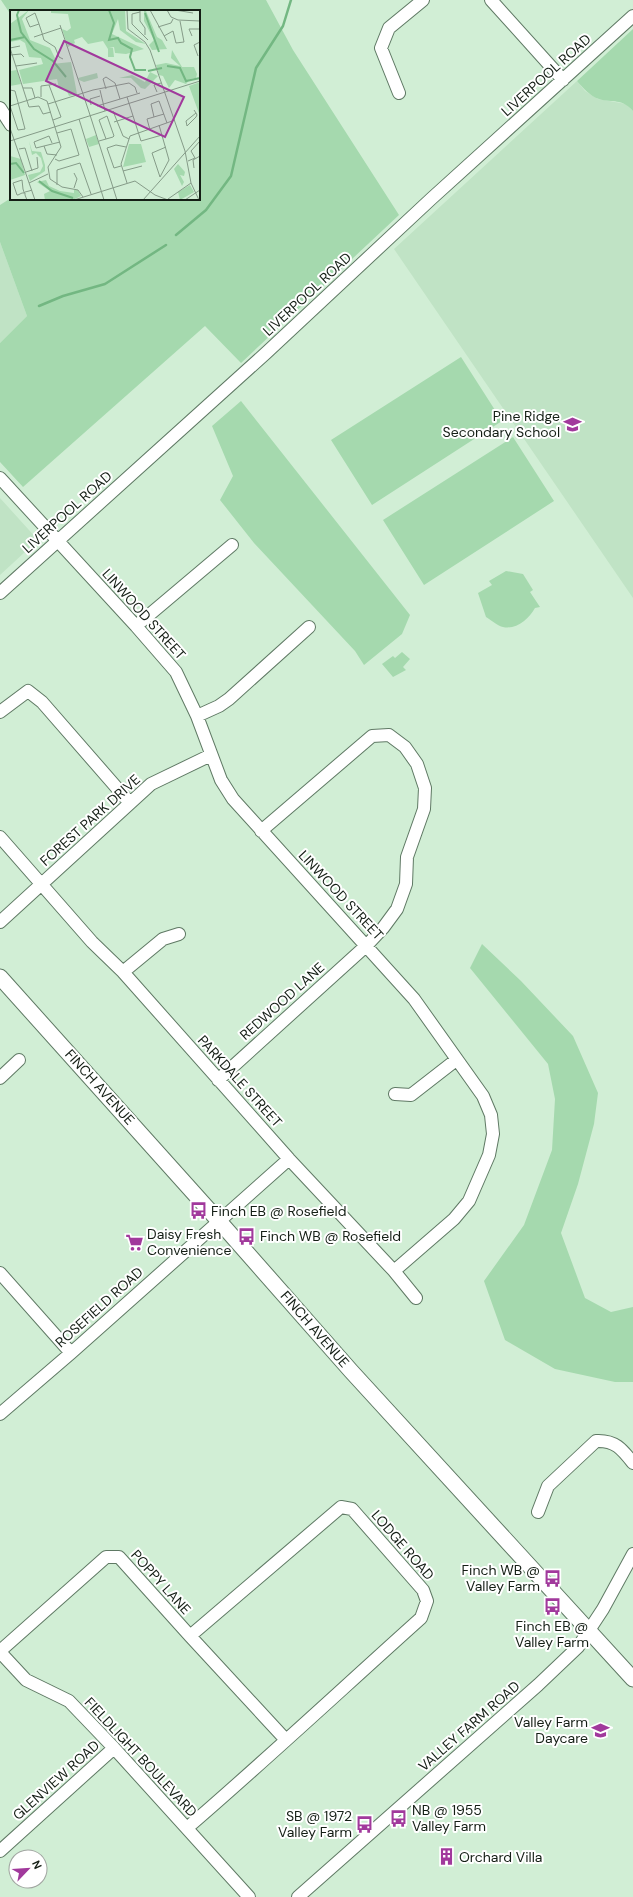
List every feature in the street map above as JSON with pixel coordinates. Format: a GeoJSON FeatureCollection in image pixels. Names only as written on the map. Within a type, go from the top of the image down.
{"type":"FeatureCollection","features":[{"type":"Feature","properties":{"kind":"main road","name":"FINCH AVENUE"},"geometry":{"type":"LineString","coordinates":[[0,977],[219,1220],[351,1371],[633,1679]]}},
{"type":"Feature","properties":{"kind":"street"},"geometry":{"type":"LineString","coordinates":[[399,93],[381,48],[389,28],[423,0]]}},
{"type":"Feature","properties":{"kind":"street"},"geometry":{"type":"LineString","coordinates":[[491,0],[563,80]]}},
{"type":"Feature","properties":{"kind":"street","name":"LIVERPOOL ROAD"},"geometry":{"type":"LineString","coordinates":[[0,593],[316,307],[431,198],[633,16]]}},
{"type":"Feature","properties":{"kind":"street"},"geometry":{"type":"LineString","coordinates":[[0,108],[10,123]]}},
{"type":"Feature","properties":{"kind":"street","name":"LINWOOD STREET"},"geometry":{"type":"LineString","coordinates":[[0,478],[136,626],[176,672],[197,716],[221,780],[233,799],[367,945],[414,999],[483,1096],[491,1115],[493,1134],[489,1155],[469,1201],[454,1219],[394,1271]]}},
{"type":"Feature","properties":{"kind":"street"},"geometry":{"type":"LineString","coordinates":[[136,626],[232,545]]}},
{"type":"Feature","properties":{"kind":"street"},"geometry":{"type":"LineString","coordinates":[[197,716],[219,706],[309,627]]}},
{"type":"Feature","properties":{"kind":"street"},"geometry":{"type":"LineString","coordinates":[[0,712],[28,690],[42,702],[130,803]]}},
{"type":"Feature","properties":{"kind":"street","name":"REDWOOD LANE"},"geometry":{"type":"LineString","coordinates":[[218,1080],[367,945],[383,928],[397,909],[406,884],[407,857],[424,809],[425,788],[417,764],[405,747],[389,735],[372,736],[261,831]]}},
{"type":"Feature","properties":{"kind":"street","name":"FOREST PARK DRIVE"},"geometry":{"type":"LineString","coordinates":[[0,922],[151,784],[211,755]]}},
{"type":"Feature","properties":{"kind":"street","name":"PARKDALE STREET"},"geometry":{"type":"LineString","coordinates":[[0,837],[92,942],[123,972],[289,1159],[394,1271],[416,1298]]}},
{"type":"Feature","properties":{"kind":"street"},"geometry":{"type":"LineString","coordinates":[[123,972],[164,939],[179,934]]}},
{"type":"Feature","properties":{"kind":"street"},"geometry":{"type":"LineString","coordinates":[[0,1078],[19,1060]]}},
{"type":"Feature","properties":{"kind":"street"},"geometry":{"type":"LineString","coordinates":[[395,1094],[411,1095],[456,1060]]}},
{"type":"Feature","properties":{"kind":"street","name":"ROSEFIELD ROAD"},"geometry":{"type":"LineString","coordinates":[[0,1414],[71,1353],[289,1159]]}},
{"type":"Feature","properties":{"kind":"street"},"geometry":{"type":"LineString","coordinates":[[0,1273],[71,1353]]}},
{"type":"Feature","properties":{"kind":"street"},"geometry":{"type":"LineString","coordinates":[[538,1512],[548,1486],[596,1441],[608,1440],[623,1450],[633,1463]]}},
{"type":"Feature","properties":{"kind":"street","name":"LODGE ROAD"},"geometry":{"type":"LineString","coordinates":[[187,1828],[254,1771],[286,1740],[421,1618],[427,1601],[424,1590],[352,1510],[341,1507],[190,1636]]}},
{"type":"Feature","properties":{"kind":"street","name":"VALLEY FARM ROAD"},"geometry":{"type":"LineString","coordinates":[[298,1897],[538,1685],[578,1647],[589,1632],[633,1554]]}},
{"type":"Feature","properties":{"kind":"street","name":"POPPY LANE"},"geometry":{"type":"LineString","coordinates":[[0,1651],[106,1557],[118,1557],[286,1740]]}},
{"type":"Feature","properties":{"kind":"street","name":"FIELDLIGHT BOULEVARD"},"geometry":{"type":"LineString","coordinates":[[0,1651],[26,1680],[69,1701],[114,1748],[249,1897]]}},
{"type":"Feature","properties":{"kind":"street","name":"GLENVIEW ROAD"},"geometry":{"type":"LineString","coordinates":[[2,1844],[114,1748]]}},
{"type":"Feature","properties":{"kind":"shaded area"},"geometry":{"type":"Polygon","coordinates":[[[1,0],[266,0],[293,50],[399,215],[241,363],[205,326],[23,487],[0,462],[0,343],[27,316],[0,242],[0,205],[10,199],[10,200],[200,200],[200,10],[10,10],[10,14],[1,0]]]}},
{"type":"Feature","properties":{"kind":"shaded area"},"geometry":{"type":"Polygon","coordinates":[[[633,29],[633,111],[625,104],[596,98],[587,92],[577,81],[633,29]]]}},
{"type":"Feature","properties":{"kind":"shaded area","name":"Pine Ridge Secondary School"},"geometry":{"type":"Polygon","coordinates":[[[577,81],[585,91],[598,99],[626,104],[633,111],[633,598],[394,249],[577,81]]]}},
{"type":"Feature","properties":{"kind":"shaded area"},"geometry":{"type":"Polygon","coordinates":[[[0,242],[27,316],[0,343],[0,242]]]}},
{"type":"Feature","properties":{"kind":"shaded area"},"geometry":{"type":"Polygon","coordinates":[[[461,357],[502,421],[372,505],[331,440],[461,357]]]}},
{"type":"Feature","properties":{"kind":"shaded area"},"geometry":{"type":"Polygon","coordinates":[[[241,401],[410,615],[402,634],[364,665],[355,651],[254,543],[220,500],[233,476],[212,426],[241,401]]]}},
{"type":"Feature","properties":{"kind":"shaded area"},"geometry":{"type":"Polygon","coordinates":[[[513,437],[554,501],[424,585],[383,520],[513,437]]]}},
{"type":"Feature","properties":{"kind":"shaded area"},"geometry":{"type":"Polygon","coordinates":[[[0,498],[38,540],[0,575],[0,498]]]}},
{"type":"Feature","properties":{"kind":"shaded area"},"geometry":{"type":"Polygon","coordinates":[[[506,571],[523,574],[533,590],[530,592],[540,607],[535,608],[526,620],[513,627],[503,627],[486,617],[478,593],[492,585],[489,581],[506,571]]]}},
{"type":"Feature","properties":{"kind":"shaded area"},"geometry":{"type":"Polygon","coordinates":[[[402,652],[410,659],[403,667],[406,670],[393,677],[382,664],[393,656],[395,658],[402,652]]]}},
{"type":"Feature","properties":{"kind":"shaded area"},"geometry":{"type":"Polygon","coordinates":[[[482,944],[521,981],[573,1036],[598,1093],[594,1124],[578,1184],[561,1233],[585,1298],[611,1312],[633,1307],[633,1382],[615,1382],[555,1369],[505,1340],[484,1281],[524,1225],[552,1150],[555,1099],[548,1064],[470,968],[482,944]]]}},
{"type":"Feature","properties":{"kind":"waterway"},"geometry":{"type":"LineString","coordinates":[[176,235],[206,210],[231,176],[256,68],[283,26],[291,0]]}},
{"type":"Feature","properties":{"kind":"waterway"},"geometry":{"type":"LineString","coordinates":[[39,306],[63,296],[105,284],[166,245]]}},
{"type":"Feature","properties":{"kind":"place","name":"Pine Ridge Secondary School"},"geometry":{"type":"Point","coordinates":[573,424]}},
{"type":"Feature","properties":{"kind":"place","name":"Finch EB @ Rosefield"},"geometry":{"type":"Point","coordinates":[198,1211]}},
{"type":"Feature","properties":{"kind":"place","name":"Finch WB @ Rosefield"},"geometry":{"type":"Point","coordinates":[247,1236]}},
{"type":"Feature","properties":{"kind":"place","name":"Daisy Fresh Convenience"},"geometry":{"type":"Point","coordinates":[134,1242]}},
{"type":"Feature","properties":{"kind":"place","name":"Finch WB @ Valley Farm"},"geometry":{"type":"Point","coordinates":[553,1578]}},
{"type":"Feature","properties":{"kind":"place","name":"Finch EB @ Valley Farm"},"geometry":{"type":"Point","coordinates":[552,1606]}},
{"type":"Feature","properties":{"kind":"place","name":"Valley Farm Daycare"},"geometry":{"type":"Point","coordinates":[601,1730]}},
{"type":"Feature","properties":{"kind":"place","name":"NB @ 1955 Valley Farm"},"geometry":{"type":"Point","coordinates":[399,1818]}},
{"type":"Feature","properties":{"kind":"place","name":"SB @ 1972 Valley Farm"},"geometry":{"type":"Point","coordinates":[365,1824]}},
{"type":"Feature","properties":{"kind":"place","name":"Orchard Villa"},"geometry":{"type":"Point","coordinates":[446,1857]}}]}
